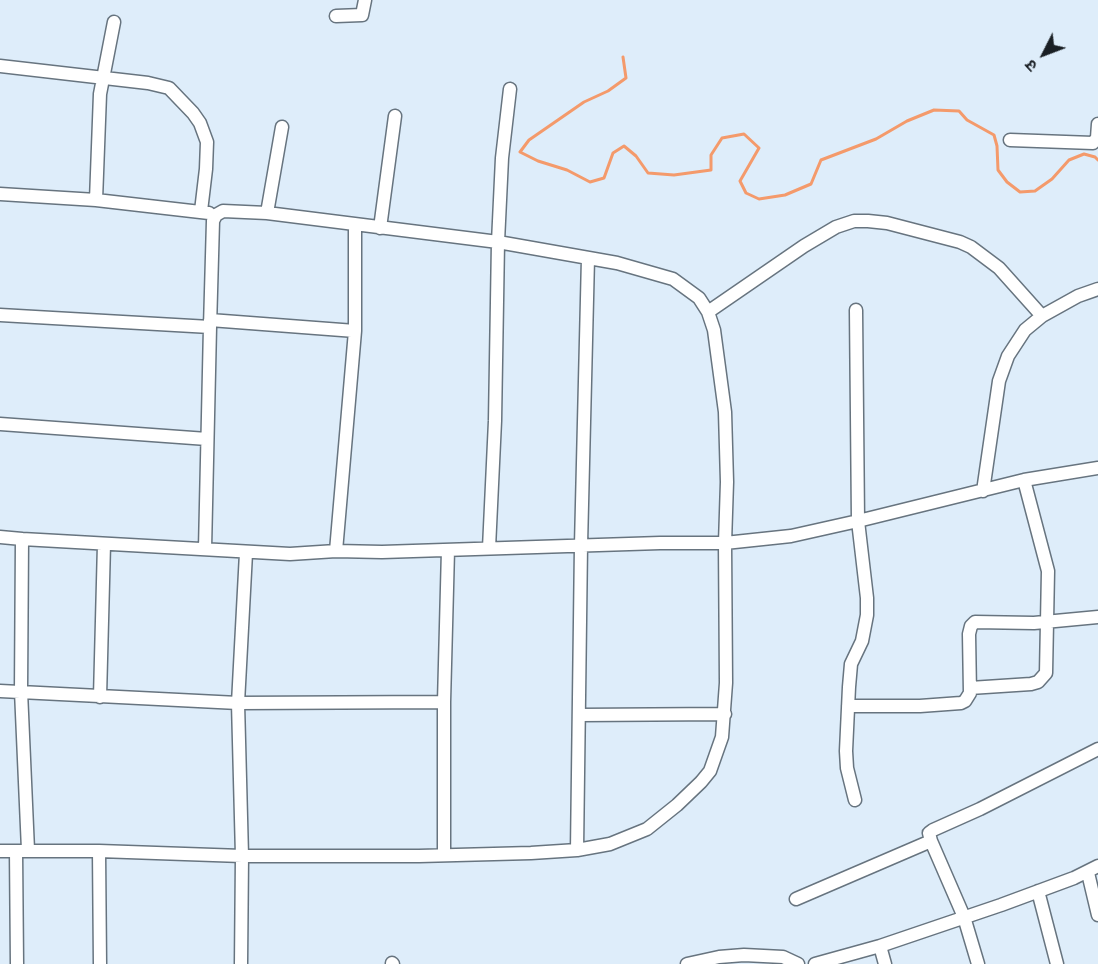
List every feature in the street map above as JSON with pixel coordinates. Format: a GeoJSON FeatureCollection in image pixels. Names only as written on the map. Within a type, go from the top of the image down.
{"type":"FeatureCollection","features":[{"type":"Feature","properties":{"kind":"street"},"geometry":{"type":"LineString","coordinates":[[336,16],[362,15],[365,0]]}},
{"type":"Feature","properties":{"kind":"street"},"geometry":{"type":"LineString","coordinates":[[96,200],[102,77],[114,22]]}},
{"type":"Feature","properties":{"kind":"street"},"geometry":{"type":"LineString","coordinates":[[0,66],[162,85],[176,94],[200,123],[207,142],[207,169],[201,211]]}},
{"type":"Feature","properties":{"kind":"street"},"geometry":{"type":"LineString","coordinates":[[489,548],[495,422],[498,242],[502,158],[510,89]]}},
{"type":"Feature","properties":{"kind":"street"},"geometry":{"type":"LineString","coordinates":[[380,228],[395,116]]}},
{"type":"Feature","properties":{"kind":"street"},"geometry":{"type":"LineString","coordinates":[[1010,140],[1093,143],[1097,138],[1098,124]]}},
{"type":"Feature","properties":{"kind":"street"},"geometry":{"type":"LineString","coordinates":[[267,213],[282,128]]}},
{"type":"Feature","properties":{"kind":"street"},"geometry":{"type":"LineString","coordinates":[[0,194],[96,200],[216,214],[223,211],[267,213],[355,226],[498,242],[617,263],[673,279],[699,298],[708,312],[714,330],[724,412],[727,482],[725,714],[719,748],[710,771],[677,806],[647,828],[628,838],[577,850],[444,855],[242,856],[99,850],[0,851]]}},
{"type":"Feature","properties":{"kind":"street"},"geometry":{"type":"LineString","coordinates":[[205,549],[213,221],[216,214]]}},
{"type":"Feature","properties":{"kind":"street"},"geometry":{"type":"LineString","coordinates":[[708,312],[804,246],[836,227],[854,221],[867,221],[898,226],[971,247],[999,268],[1042,316]]}},
{"type":"Feature","properties":{"kind":"street"},"geometry":{"type":"LineString","coordinates":[[336,551],[355,331],[355,226]]}},
{"type":"Feature","properties":{"kind":"street"},"geometry":{"type":"LineString","coordinates":[[577,850],[588,258]]}},
{"type":"Feature","properties":{"kind":"street"},"geometry":{"type":"LineString","coordinates":[[983,491],[999,381],[1008,356],[1025,330],[1042,316],[1078,296],[1098,289]]}},
{"type":"Feature","properties":{"kind":"street"},"geometry":{"type":"LineString","coordinates":[[855,800],[846,760],[848,706],[851,664],[862,641],[867,615],[858,521],[856,310]]}},
{"type":"Feature","properties":{"kind":"street"},"geometry":{"type":"LineString","coordinates":[[0,315],[355,331]]}},
{"type":"Feature","properties":{"kind":"street"},"geometry":{"type":"LineString","coordinates":[[0,424],[207,439]]}},
{"type":"Feature","properties":{"kind":"street"},"geometry":{"type":"LineString","coordinates":[[0,537],[290,554],[336,551],[725,543],[790,536],[1024,480],[1098,468]]}},
{"type":"Feature","properties":{"kind":"street"},"geometry":{"type":"LineString","coordinates":[[970,688],[1038,682],[1046,673],[1048,571],[1024,480]]}},
{"type":"Feature","properties":{"kind":"street"},"geometry":{"type":"LineString","coordinates":[[18,964],[22,851],[22,539]]}},
{"type":"Feature","properties":{"kind":"street"},"geometry":{"type":"LineString","coordinates":[[100,697],[104,544]]}},
{"type":"Feature","properties":{"kind":"street"},"geometry":{"type":"LineString","coordinates":[[444,855],[444,702],[448,550]]}},
{"type":"Feature","properties":{"kind":"street"},"geometry":{"type":"LineString","coordinates":[[241,964],[242,856],[238,703],[246,553]]}},
{"type":"Feature","properties":{"kind":"street"},"geometry":{"type":"LineString","coordinates":[[848,706],[961,703],[969,697],[969,634],[973,624],[979,621],[1048,622],[1098,617]]}},
{"type":"Feature","properties":{"kind":"street"},"geometry":{"type":"LineString","coordinates":[[0,691],[238,703],[444,702]]}},
{"type":"Feature","properties":{"kind":"street"},"geometry":{"type":"LineString","coordinates":[[580,715],[725,714]]}},
{"type":"Feature","properties":{"kind":"street"},"geometry":{"type":"LineString","coordinates":[[978,964],[964,917],[929,835],[933,830],[980,809],[1098,749]]}},
{"type":"Feature","properties":{"kind":"street"},"geometry":{"type":"LineString","coordinates":[[796,898],[931,841]]}},
{"type":"Feature","properties":{"kind":"street"},"geometry":{"type":"LineString","coordinates":[[99,850],[100,964]]}},
{"type":"Feature","properties":{"kind":"street"},"geometry":{"type":"LineString","coordinates":[[815,964],[880,946],[1093,870],[1098,915]]}},
{"type":"Feature","properties":{"kind":"street"},"geometry":{"type":"LineString","coordinates":[[1038,891],[1057,964]]}},
{"type":"Feature","properties":{"kind":"street"},"geometry":{"type":"LineString","coordinates":[[880,946],[885,964]]}},
{"type":"Feature","properties":{"kind":"street"},"geometry":{"type":"LineString","coordinates":[[687,964],[737,955],[783,957],[798,964]]}},
{"type":"Feature","properties":{"kind":"waterway"},"geometry":{"type":"LineString","coordinates":[[623,57],[626,78],[608,91],[584,102],[529,140],[520,152],[538,161],[567,170],[590,182],[604,178],[613,153],[624,146],[636,156],[648,173],[674,175],[711,170],[711,155],[722,138],[744,134],[759,148],[740,181],[746,193],[759,199],[785,195],[811,184],[821,160],[876,139],[907,121],[934,110],[959,111],[967,120],[994,135],[998,170],[1007,182],[1020,192],[1035,191],[1052,179],[1069,160],[1084,154],[1098,160]]}}]}
